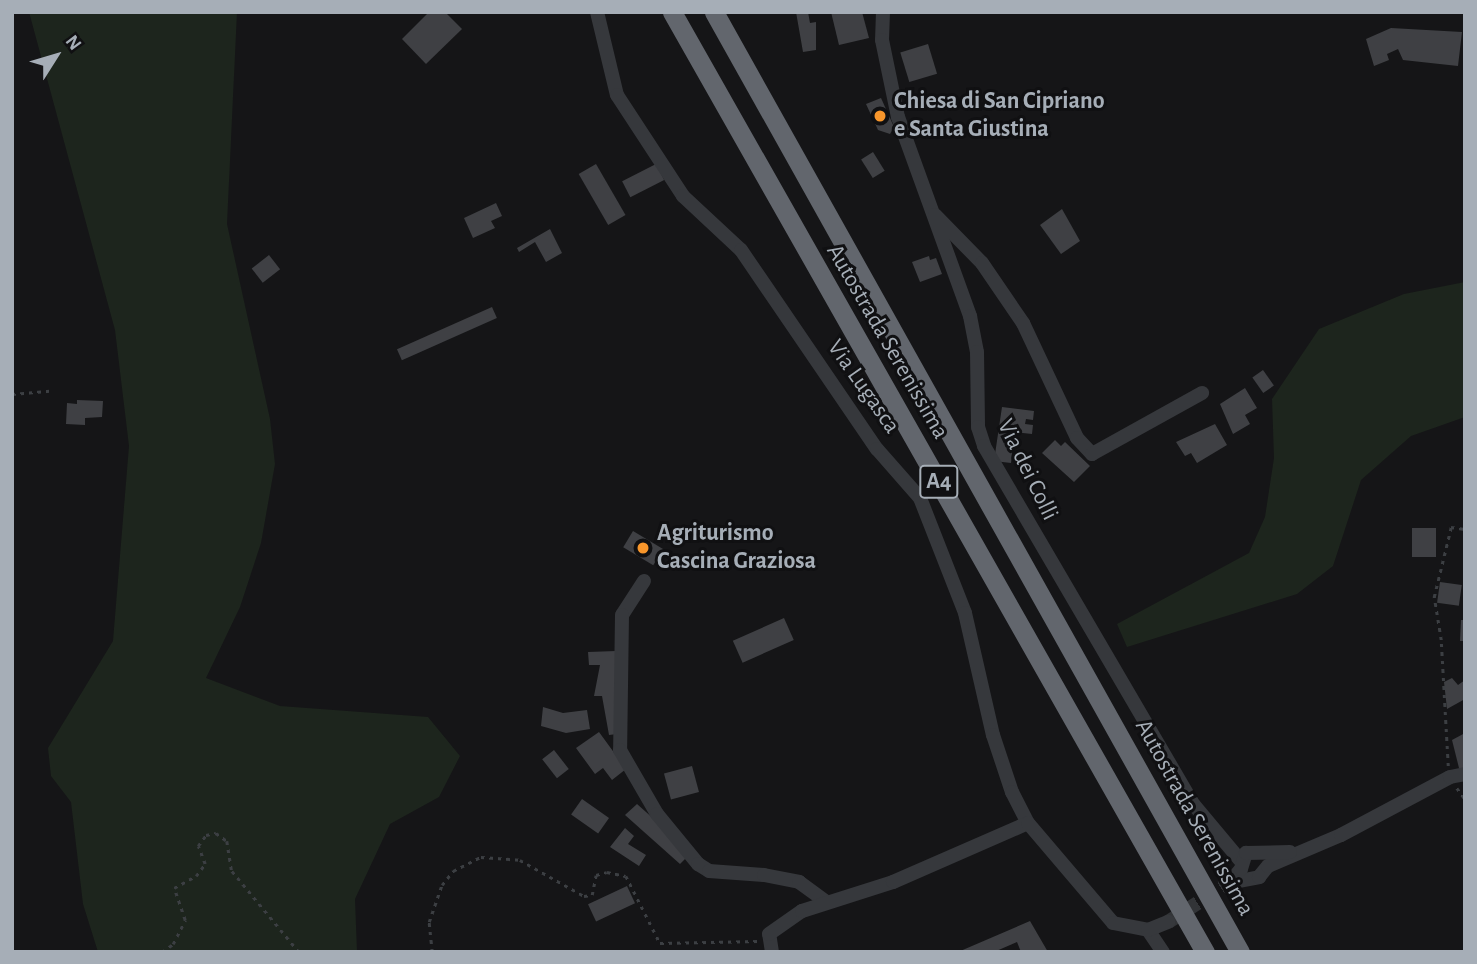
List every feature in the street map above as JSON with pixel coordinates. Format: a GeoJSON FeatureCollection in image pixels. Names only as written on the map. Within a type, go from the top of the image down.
{"type":"FeatureCollection","features":[{"type":"Feature","properties":{"kind":"highway","name":"Autostrada Serenissima"},"geometry":{"type":"LineString","coordinates":[[673,12],[1205,952]]}},
{"type":"Feature","properties":{"kind":"highway","name":"Autostrada Serenissima"},"geometry":{"type":"LineString","coordinates":[[714,12],[1240,952]]}},
{"type":"Feature","properties":{"kind":"street","name":"Via Lugasca"},"geometry":{"type":"LineString","coordinates":[[597,12],[617,95],[683,196],[741,250],[877,449],[920,498],[965,613],[993,735],[1012,792],[1028,823],[1113,923],[1148,930]]}},
{"type":"Feature","properties":{"kind":"street","name":"Via dei Colli"},"geometry":{"type":"LineString","coordinates":[[883,12],[882,40],[898,117],[970,316],[977,352],[978,426],[984,446],[1194,805],[1222,837],[1252,863],[1298,851],[1341,835],[1450,777]]}},
{"type":"Feature","properties":{"kind":"street"},"geometry":{"type":"LineString","coordinates":[[932,211],[982,263],[1023,323],[1077,438],[1093,454],[1202,393]]}},
{"type":"Feature","properties":{"kind":"street"},"geometry":{"type":"LineString","coordinates":[[644,581],[622,615],[620,750],[657,814],[698,864],[709,872],[799,882],[825,901]]}},
{"type":"Feature","properties":{"kind":"street"},"geometry":{"type":"LineString","coordinates":[[1450,777],[1465,774]]}},
{"type":"Feature","properties":{"kind":"street"},"geometry":{"type":"LineString","coordinates":[[771,945],[776,926],[825,901],[893,882],[1028,823]]}},
{"type":"Feature","properties":{"kind":"street"},"geometry":{"type":"LineString","coordinates":[[1163,952],[1148,930],[1168,922]]}},
{"type":"Feature","properties":{"kind":"path"},"geometry":{"type":"LineString","coordinates":[[12,394],[50,391]]}},
{"type":"Feature","properties":{"kind":"path"},"geometry":{"type":"LineString","coordinates":[[1450,777],[1441,640],[1434,597],[1451,527],[1465,529]]}},
{"type":"Feature","properties":{"kind":"path"},"geometry":{"type":"LineString","coordinates":[[162,952],[173,944],[185,920],[174,888],[195,876],[205,864],[198,846],[206,835],[216,833],[227,841],[232,872],[299,952]]}},
{"type":"Feature","properties":{"kind":"path"},"geometry":{"type":"LineString","coordinates":[[432,952],[429,922],[442,885],[453,871],[481,857],[520,860],[584,896],[592,895],[596,875],[607,872],[626,876],[660,943],[771,945]]}},
{"type":"Feature","properties":{"kind":"shaded area"},"geometry":{"type":"Polygon","coordinates":[[[29,12],[237,12],[227,224],[270,419],[275,464],[261,543],[240,607],[206,678],[280,706],[428,717],[460,756],[439,797],[390,824],[355,899],[357,952],[98,952],[83,904],[71,802],[51,776],[48,748],[113,641],[129,446],[115,330],[29,12]]]}},
{"type":"Feature","properties":{"kind":"shaded area"},"geometry":{"type":"Polygon","coordinates":[[[1465,282],[1465,417],[1411,436],[1361,480],[1333,566],[1297,594],[1127,647],[1117,624],[1249,553],[1265,517],[1274,458],[1272,399],[1319,329],[1404,294],[1465,282]]]}},
{"type":"Feature","properties":{"kind":"building"},"geometry":{"type":"Polygon","coordinates":[[[429,12],[445,12],[462,29],[426,64],[402,39],[429,12]]]}},
{"type":"Feature","properties":{"kind":"building"},"geometry":{"type":"Polygon","coordinates":[[[796,12],[808,12],[810,23],[816,22],[816,50],[803,52],[796,12]]]}},
{"type":"Feature","properties":{"kind":"building"},"geometry":{"type":"Polygon","coordinates":[[[831,12],[862,12],[869,38],[839,45],[831,12]]]}},
{"type":"Feature","properties":{"kind":"building"},"geometry":{"type":"Polygon","coordinates":[[[1391,28],[1462,32],[1458,66],[1403,60],[1398,49],[1387,54],[1389,60],[1374,66],[1366,39],[1391,28]]]}},
{"type":"Feature","properties":{"kind":"building"},"geometry":{"type":"Polygon","coordinates":[[[928,44],[937,74],[909,82],[900,52],[928,44]]]}},
{"type":"Feature","properties":{"kind":"building","name":"Chiesa di San Cipriano e Santa Giustina"},"geometry":{"type":"Polygon","coordinates":[[[881,98],[894,127],[890,134],[878,130],[866,104],[881,98]]]}},
{"type":"Feature","properties":{"kind":"building"},"geometry":{"type":"Polygon","coordinates":[[[873,152],[885,171],[873,178],[861,159],[873,152]]]}},
{"type":"Feature","properties":{"kind":"building"},"geometry":{"type":"Polygon","coordinates":[[[596,164],[626,215],[608,225],[579,174],[596,164]]]}},
{"type":"Feature","properties":{"kind":"building"},"geometry":{"type":"Polygon","coordinates":[[[656,164],[664,180],[630,197],[622,181],[656,164]]]}},
{"type":"Feature","properties":{"kind":"building"},"geometry":{"type":"Polygon","coordinates":[[[496,203],[502,216],[491,221],[495,228],[473,238],[464,218],[496,203]]]}},
{"type":"Feature","properties":{"kind":"building"},"geometry":{"type":"Polygon","coordinates":[[[1062,209],[1080,241],[1061,254],[1040,225],[1062,209]]]}},
{"type":"Feature","properties":{"kind":"building"},"geometry":{"type":"Polygon","coordinates":[[[550,229],[562,253],[546,262],[535,242],[519,252],[517,248],[550,229]]]}},
{"type":"Feature","properties":{"kind":"building"},"geometry":{"type":"Polygon","coordinates":[[[269,255],[280,269],[263,283],[252,269],[269,255]]]}},
{"type":"Feature","properties":{"kind":"building"},"geometry":{"type":"Polygon","coordinates":[[[929,256],[930,260],[936,258],[942,274],[920,282],[912,262],[929,256]]]}},
{"type":"Feature","properties":{"kind":"building"},"geometry":{"type":"Polygon","coordinates":[[[492,307],[497,318],[402,360],[397,349],[492,307]]]}},
{"type":"Feature","properties":{"kind":"building"},"geometry":{"type":"Polygon","coordinates":[[[1263,370],[1274,386],[1263,393],[1252,377],[1263,370]]]}},
{"type":"Feature","properties":{"kind":"building"},"geometry":{"type":"Polygon","coordinates":[[[1245,388],[1257,408],[1245,415],[1250,424],[1233,434],[1220,404],[1245,388]]]}},
{"type":"Feature","properties":{"kind":"building"},"geometry":{"type":"Polygon","coordinates":[[[77,400],[103,401],[102,417],[85,418],[85,425],[66,424],[67,403],[77,404],[77,400]]]}},
{"type":"Feature","properties":{"kind":"building"},"geometry":{"type":"Polygon","coordinates":[[[1002,407],[1034,411],[1033,420],[1026,419],[1025,424],[1033,425],[1032,434],[1014,432],[1011,463],[994,461],[1002,407]]]}},
{"type":"Feature","properties":{"kind":"building"},"geometry":{"type":"Polygon","coordinates":[[[1215,424],[1227,445],[1197,463],[1191,453],[1185,456],[1176,442],[1215,424]]]}},
{"type":"Feature","properties":{"kind":"building"},"geometry":{"type":"Polygon","coordinates":[[[1055,440],[1061,446],[1065,442],[1090,466],[1074,482],[1042,453],[1055,440]]]}},
{"type":"Feature","properties":{"kind":"building"},"geometry":{"type":"Polygon","coordinates":[[[1412,528],[1436,528],[1436,557],[1412,557],[1412,528]]]}},
{"type":"Feature","properties":{"kind":"building","name":"Agriturismo Cascina Graziosa"},"geometry":{"type":"Polygon","coordinates":[[[633,531],[663,549],[653,565],[623,547],[633,531]]]}},
{"type":"Feature","properties":{"kind":"building"},"geometry":{"type":"Polygon","coordinates":[[[1440,582],[1462,585],[1459,606],[1437,603],[1440,582]]]}},
{"type":"Feature","properties":{"kind":"building"},"geometry":{"type":"Polygon","coordinates":[[[784,618],[794,640],[743,663],[733,641],[784,618]]]}},
{"type":"Feature","properties":{"kind":"building"},"geometry":{"type":"Polygon","coordinates":[[[1461,620],[1465,620],[1465,641],[1460,641],[1461,620]]]}},
{"type":"Feature","properties":{"kind":"building"},"geometry":{"type":"Polygon","coordinates":[[[616,651],[617,734],[609,735],[602,696],[594,696],[600,665],[589,665],[588,652],[616,651]]]}},
{"type":"Feature","properties":{"kind":"building"},"geometry":{"type":"Polygon","coordinates":[[[1452,678],[1458,685],[1465,680],[1465,699],[1447,709],[1444,682],[1452,678]]]}},
{"type":"Feature","properties":{"kind":"building"},"geometry":{"type":"Polygon","coordinates":[[[543,707],[563,713],[587,710],[590,729],[566,733],[541,726],[543,707]]]}},
{"type":"Feature","properties":{"kind":"building"},"geometry":{"type":"Polygon","coordinates":[[[599,732],[626,769],[612,780],[603,768],[595,774],[576,748],[599,732]]]}},
{"type":"Feature","properties":{"kind":"building"},"geometry":{"type":"Polygon","coordinates":[[[1465,733],[1465,771],[1460,772],[1452,740],[1465,733]]]}},
{"type":"Feature","properties":{"kind":"building"},"geometry":{"type":"Polygon","coordinates":[[[554,750],[569,769],[557,778],[542,759],[554,750]]]}},
{"type":"Feature","properties":{"kind":"building"},"geometry":{"type":"Polygon","coordinates":[[[692,766],[699,792],[671,800],[664,774],[692,766]]]}},
{"type":"Feature","properties":{"kind":"building"},"geometry":{"type":"Polygon","coordinates":[[[582,799],[609,818],[598,833],[571,815],[582,799]]]}},
{"type":"Feature","properties":{"kind":"building"},"geometry":{"type":"Polygon","coordinates":[[[637,804],[683,845],[689,855],[680,864],[625,815],[637,804]]]}},
{"type":"Feature","properties":{"kind":"building"},"geometry":{"type":"Polygon","coordinates":[[[625,828],[634,836],[628,844],[646,855],[639,866],[610,847],[625,828]]]}},
{"type":"Feature","properties":{"kind":"building"},"geometry":{"type":"Polygon","coordinates":[[[627,886],[635,903],[596,921],[588,904],[627,886]]]}},
{"type":"Feature","properties":{"kind":"building"},"geometry":{"type":"Polygon","coordinates":[[[1030,921],[1048,952],[1021,952],[1017,942],[994,952],[958,952],[1030,921]]]}},
{"type":"Feature","properties":{"kind":"tunnel"},"geometry":{"type":"LineString","coordinates":[[1168,922],[1229,883]]}},
{"type":"Feature","properties":{"kind":"place","name":"Chiesa di San Cipriano e Santa Giustina"},"geometry":{"type":"Point","coordinates":[880,116]}},
{"type":"Feature","properties":{"kind":"place","name":"Agriturismo Cascina Graziosa"},"geometry":{"type":"Point","coordinates":[643,548]}}]}
